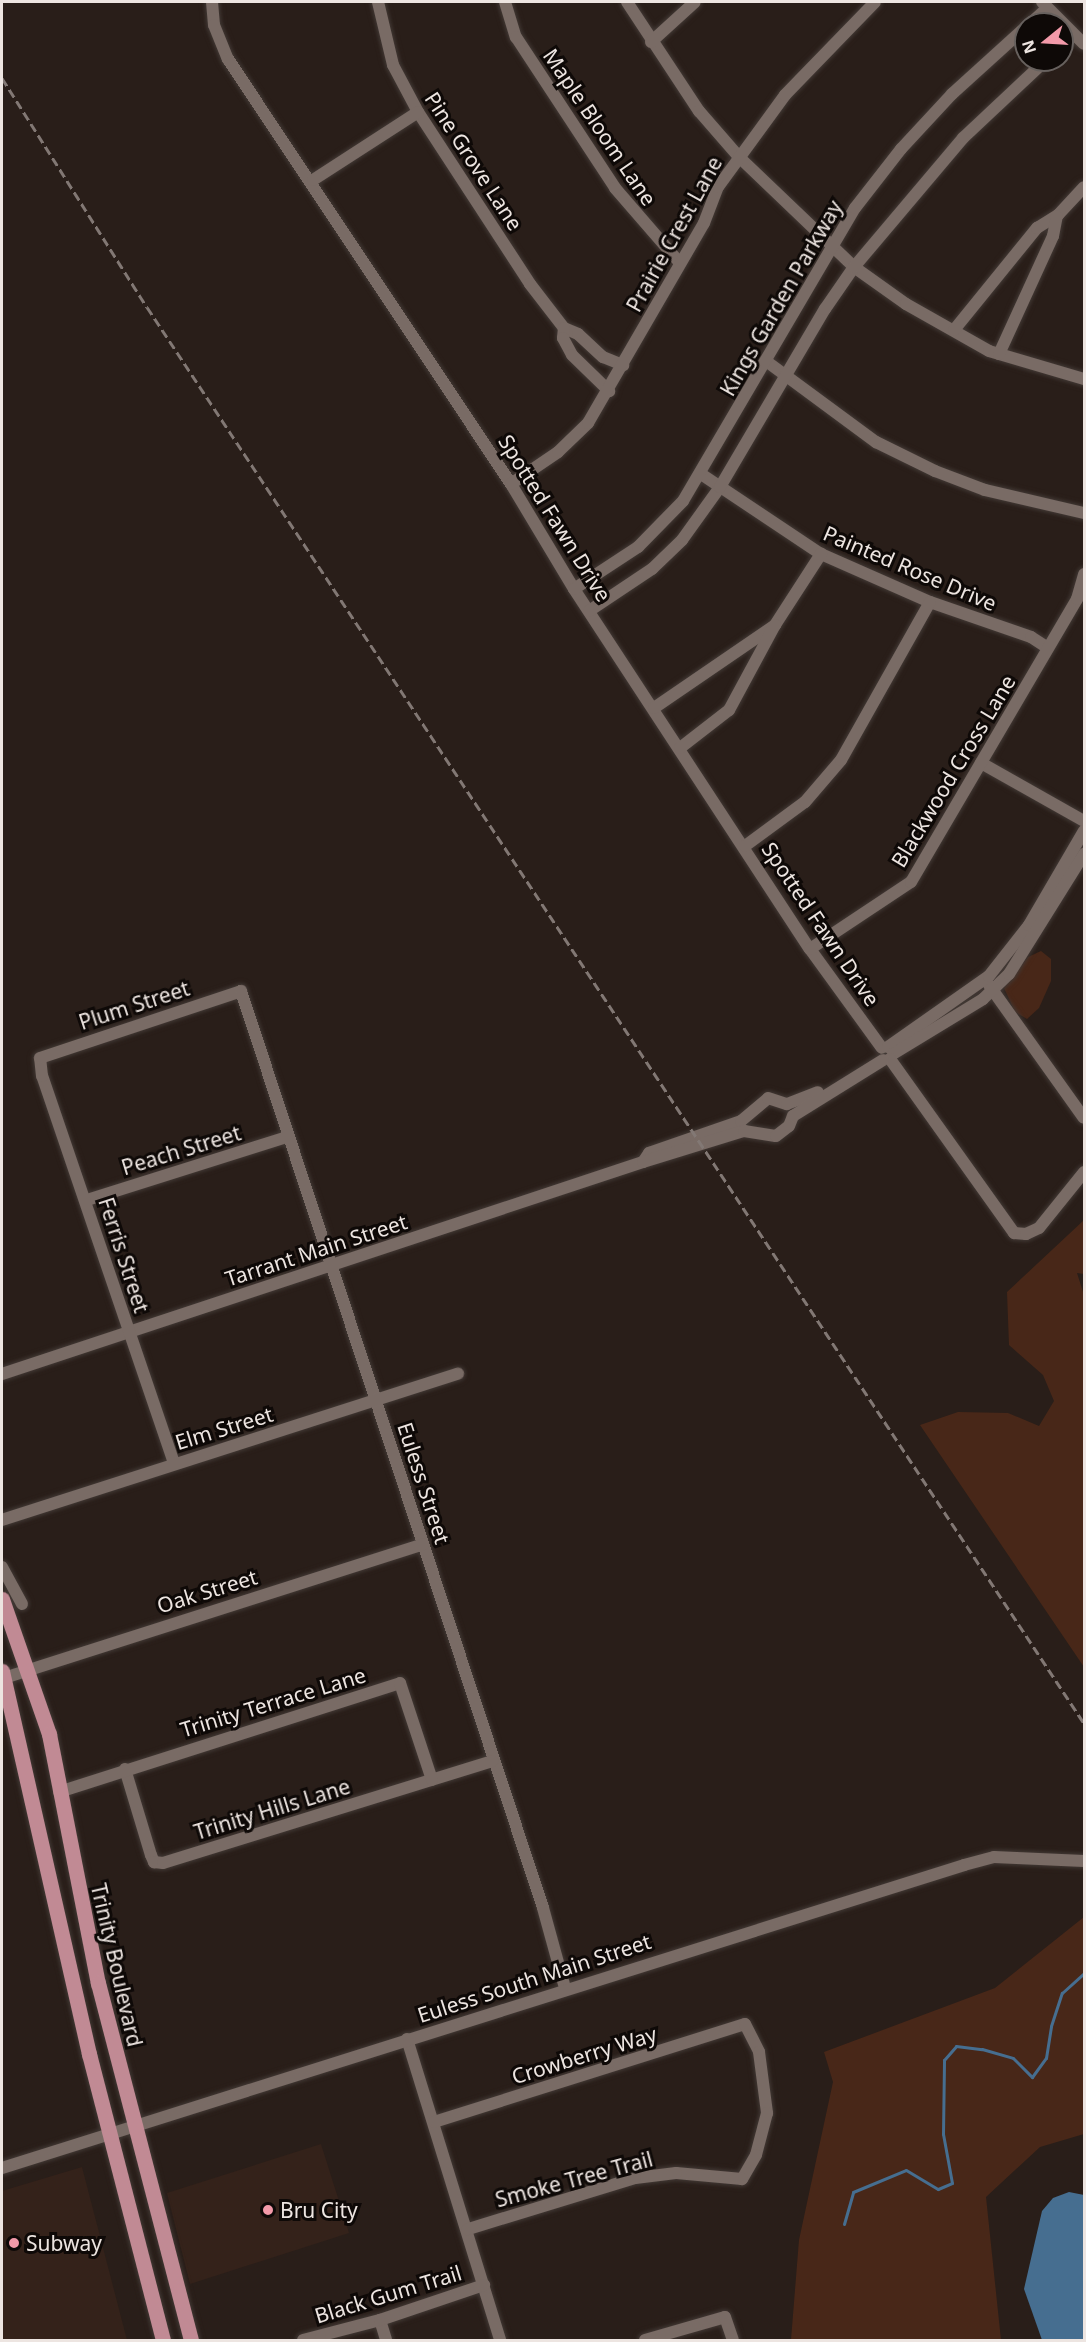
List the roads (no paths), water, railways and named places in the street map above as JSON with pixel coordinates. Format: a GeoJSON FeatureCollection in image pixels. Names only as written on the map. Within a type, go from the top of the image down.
{"type":"FeatureCollection","features":[{"type":"Feature","properties":{"kind":"main road","name":"Trinity Boulevard"},"geometry":{"type":"LineString","coordinates":[[2,1599],[49,1734],[98,1983],[190,2336]]}},
{"type":"Feature","properties":{"kind":"main road"},"geometry":{"type":"LineString","coordinates":[[3,1675],[110,2134],[163,2340],[190,2336]]}},
{"type":"Feature","properties":{"kind":"street","name":"Spotted Fawn Drive"},"geometry":{"type":"LineString","coordinates":[[212,2],[214,25],[228,59],[313,180],[512,484],[574,589],[745,846],[810,949],[886,1053],[1005,1224],[1014,1233],[1026,1234],[1039,1228],[1084,1172]]}},
{"type":"Feature","properties":{"kind":"street","name":"Pine Grove Lane"},"geometry":{"type":"LineString","coordinates":[[378,2],[393,65],[418,112],[530,284],[564,328],[578,334],[603,357],[623,365]]}},
{"type":"Feature","properties":{"kind":"street","name":"Maple Bloom Lane"},"geometry":{"type":"LineString","coordinates":[[505,2],[516,37],[615,188],[680,264]]}},
{"type":"Feature","properties":{"kind":"street"},"geometry":{"type":"LineString","coordinates":[[627,2],[651,42],[699,111],[739,158],[854,267],[906,304],[999,354],[1084,379]]}},
{"type":"Feature","properties":{"kind":"street"},"geometry":{"type":"LineString","coordinates":[[651,42],[695,2]]}},
{"type":"Feature","properties":{"kind":"street","name":"Prairie Crest Lane"},"geometry":{"type":"LineString","coordinates":[[512,484],[588,423],[609,391],[704,223],[718,187],[785,96],[875,2]]}},
{"type":"Feature","properties":{"kind":"street"},"geometry":{"type":"LineString","coordinates":[[1074,35],[1084,44]]}},
{"type":"Feature","properties":{"kind":"street","name":"Kings Garden Parkway"},"geometry":{"type":"LineString","coordinates":[[574,589],[638,547],[661,527],[701,474],[855,208],[901,149],[952,94],[1014,38]]}},
{"type":"Feature","properties":{"kind":"street","name":"Kings Garden Parkway"},"geometry":{"type":"LineString","coordinates":[[589,611],[667,556],[720,487],[785,376],[854,267],[963,138],[1033,72]]}},
{"type":"Feature","properties":{"kind":"street"},"geometry":{"type":"LineString","coordinates":[[313,180],[418,112]]}},
{"type":"Feature","properties":{"kind":"street"},"geometry":{"type":"LineString","coordinates":[[954,330],[1037,228],[1057,216],[1084,187]]}},
{"type":"Feature","properties":{"kind":"street"},"geometry":{"type":"LineString","coordinates":[[999,354],[1053,236],[1057,216]]}},
{"type":"Feature","properties":{"kind":"street","name":"Pine Grove Lane"},"geometry":{"type":"LineString","coordinates":[[564,328],[563,338],[572,355],[609,391]]}},
{"type":"Feature","properties":{"kind":"street"},"geometry":{"type":"LineString","coordinates":[[766,361],[876,442],[935,471],[984,490],[1084,513]]}},
{"type":"Feature","properties":{"kind":"street","name":"Painted Rose Drive"},"geometry":{"type":"LineString","coordinates":[[701,474],[820,554],[930,602],[1031,637],[1048,648]]}},
{"type":"Feature","properties":{"kind":"street"},"geometry":{"type":"LineString","coordinates":[[680,748],[729,710],[775,624],[820,554]]}},
{"type":"Feature","properties":{"kind":"street","name":"Blackwood Cross Lane"},"geometry":{"type":"LineString","coordinates":[[810,949],[911,882],[1077,599],[1084,574]]}},
{"type":"Feature","properties":{"kind":"street"},"geometry":{"type":"LineString","coordinates":[[745,846],[805,802],[841,760],[930,602]]}},
{"type":"Feature","properties":{"kind":"street"},"geometry":{"type":"LineString","coordinates":[[654,708],[775,624]]}},
{"type":"Feature","properties":{"kind":"street"},"geometry":{"type":"LineString","coordinates":[[981,763],[1084,821]]}},
{"type":"Feature","properties":{"kind":"street"},"geometry":{"type":"LineString","coordinates":[[989,985],[1029,925],[1084,831]]}},
{"type":"Feature","properties":{"kind":"street"},"geometry":{"type":"LineString","coordinates":[[699,1141],[744,1131],[776,1136],[789,1126],[793,1116],[989,985],[1027,949],[1084,854]]}},
{"type":"Feature","properties":{"kind":"street"},"geometry":{"type":"LineString","coordinates":[[989,985],[1084,1118]]}},
{"type":"Feature","properties":{"kind":"street","name":"Plum Street"},"geometry":{"type":"LineString","coordinates":[[40,1058],[242,991]]}},
{"type":"Feature","properties":{"kind":"street","name":"Euless Street"},"geometry":{"type":"LineString","coordinates":[[242,991],[287,1137],[543,1908],[565,1988]]}},
{"type":"Feature","properties":{"kind":"street"},"geometry":{"type":"LineString","coordinates":[[699,1141],[741,1120],[768,1098],[787,1104],[810,1097],[886,1053]]}},
{"type":"Feature","properties":{"kind":"street","name":"Ferris Street"},"geometry":{"type":"LineString","coordinates":[[40,1058],[42,1076],[87,1200],[129,1333],[174,1463]]}},
{"type":"Feature","properties":{"kind":"street"},"geometry":{"type":"LineString","coordinates":[[787,1104],[793,1116]]}},
{"type":"Feature","properties":{"kind":"street","name":"Peach Street"},"geometry":{"type":"LineString","coordinates":[[87,1200],[287,1137]]}},
{"type":"Feature","properties":{"kind":"street","name":"Tarrant Main Street"},"geometry":{"type":"LineString","coordinates":[[2,1374],[643,1162],[649,1153],[699,1141]]}},
{"type":"Feature","properties":{"kind":"street","name":"Elm Street"},"geometry":{"type":"LineString","coordinates":[[2,1520],[174,1463],[458,1374]]}},
{"type":"Feature","properties":{"kind":"street","name":"Oak Street"},"geometry":{"type":"LineString","coordinates":[[3,1675],[423,1544]]}},
{"type":"Feature","properties":{"kind":"street"},"geometry":{"type":"LineString","coordinates":[[2,1567],[22,1604]]}},
{"type":"Feature","properties":{"kind":"street","name":"Trinity Terrace Lane"},"geometry":{"type":"LineString","coordinates":[[59,1792],[124,1769],[400,1683],[432,1780]]}},
{"type":"Feature","properties":{"kind":"street","name":"Trinity Hills Lane"},"geometry":{"type":"LineString","coordinates":[[124,1769],[151,1855],[154,1862],[163,1863],[493,1761]]}},
{"type":"Feature","properties":{"kind":"street","name":"Euless South Main Street"},"geometry":{"type":"LineString","coordinates":[[2,2168],[565,1988],[970,1863],[994,1857],[1084,1861]]}},
{"type":"Feature","properties":{"kind":"street","name":"Crowberry Way"},"geometry":{"type":"LineString","coordinates":[[434,2122],[746,2024]]}},
{"type":"Feature","properties":{"kind":"street","name":"Smoke Tree Trail"},"geometry":{"type":"LineString","coordinates":[[468,2229],[635,2178],[676,2173],[742,2180],[756,2155],[767,2113],[765,2078],[746,2024]]}},
{"type":"Feature","properties":{"kind":"street"},"geometry":{"type":"LineString","coordinates":[[407,2039],[468,2229],[500,2340]]}},
{"type":"Feature","properties":{"kind":"street","name":"Black Gum Trail"},"geometry":{"type":"LineString","coordinates":[[303,2340],[380,2320],[484,2285]]}},
{"type":"Feature","properties":{"kind":"street"},"geometry":{"type":"LineString","coordinates":[[645,2340],[725,2317],[733,2340]]}},
{"type":"Feature","properties":{"kind":"street"},"geometry":{"type":"LineString","coordinates":[[380,2320],[386,2340]]}},
{"type":"Feature","properties":{"kind":"water"},"geometry":{"type":"Polygon","coordinates":[[[1069,2192],[1084,2195],[1084,2340],[1042,2340],[1024,2289],[1042,2211],[1053,2198],[1069,2192]]]}},
{"type":"Feature","properties":{"kind":"waterway"},"geometry":{"type":"LineString","coordinates":[[844,2224],[853,2192],[906,2170],[938,2189],[952,2183],[943,2134],[944,2060],[956,2046],[982,2049],[1013,2058],[1032,2077],[1046,2058],[1051,2026],[1062,1993],[1084,1973]]}},
{"type":"Feature","properties":{"kind":"railway"},"geometry":{"type":"LineString","coordinates":[[2,78],[147,307],[1084,1723]]}},
{"type":"Feature","properties":{"kind":"place","name":"Bru City"},"geometry":{"type":"Point","coordinates":[268,2210]}},
{"type":"Feature","properties":{"kind":"place","name":"Subway"},"geometry":{"type":"Point","coordinates":[14,2243]}}]}
